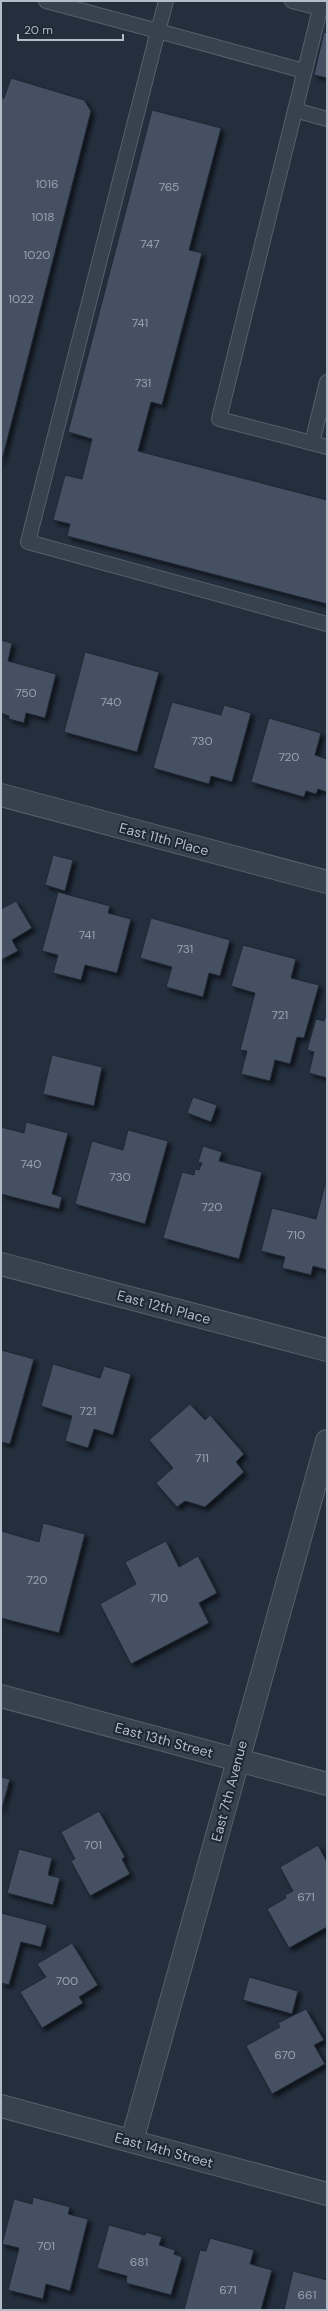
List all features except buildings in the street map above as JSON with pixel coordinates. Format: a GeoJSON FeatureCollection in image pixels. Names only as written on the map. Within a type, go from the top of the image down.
{"type":"FeatureCollection","features":[{"type":"Feature","properties":{"kind":"street","name":"East 11th Place"},"geometry":{"type":"LineString","coordinates":[[1,796],[327,882]]}},
{"type":"Feature","properties":{"kind":"street","name":"East 12th Place"},"geometry":{"type":"LineString","coordinates":[[1,1264],[327,1350]]}},
{"type":"Feature","properties":{"kind":"street","name":"East 7th Avenue"},"geometry":{"type":"LineString","coordinates":[[132,2141],[237,1759],[327,1441]]}},
{"type":"Feature","properties":{"kind":"street","name":"East 13th Street"},"geometry":{"type":"LineString","coordinates":[[1,1696],[327,1784]]}},
{"type":"Feature","properties":{"kind":"street","name":"East 14th Street"},"geometry":{"type":"LineString","coordinates":[[1,2106],[327,2194]]}},
{"type":"Feature","properties":{"kind":"lane"},"geometry":{"type":"LineString","coordinates":[[46,1],[304,71]]}},
{"type":"Feature","properties":{"kind":"lane"},"geometry":{"type":"LineString","coordinates":[[166,1],[28,542],[327,624]]}},
{"type":"Feature","properties":{"kind":"lane"},"geometry":{"type":"LineString","coordinates":[[292,1],[321,5],[219,419],[327,447]]}},
{"type":"Feature","properties":{"kind":"lane"},"geometry":{"type":"LineString","coordinates":[[295,110],[327,119]]}},
{"type":"Feature","properties":{"kind":"lane"},"geometry":{"type":"LineString","coordinates":[[312,443],[327,382]]}}]}
